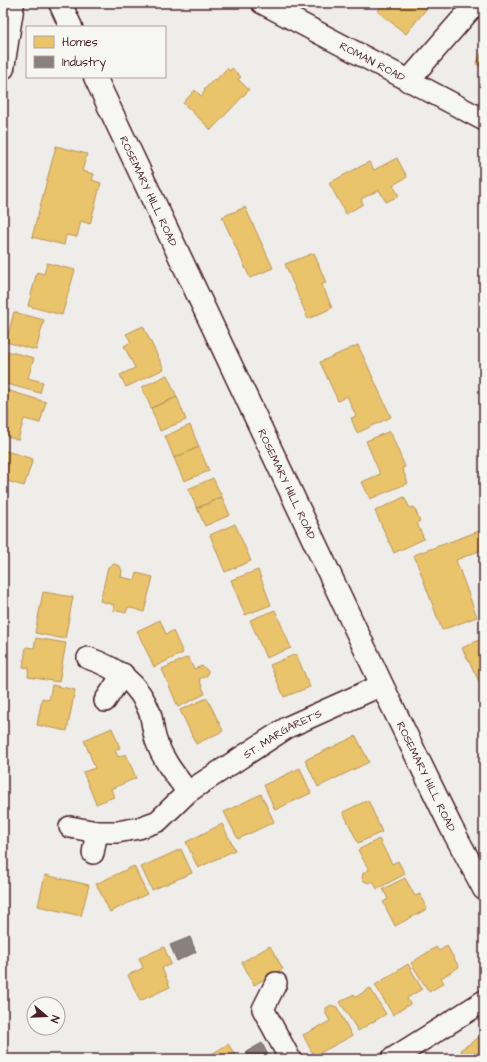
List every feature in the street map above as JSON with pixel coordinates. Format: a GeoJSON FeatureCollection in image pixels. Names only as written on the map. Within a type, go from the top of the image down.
{"type":"FeatureCollection","features":[{"type":"Feature","properties":{"kind":"main road"},"geometry":{"type":"LineString","coordinates":[[3,68],[13,3]]}},
{"type":"Feature","properties":{"kind":"main road"},"geometry":{"type":"LineString","coordinates":[[60,3],[72,26]]}},
{"type":"Feature","properties":{"kind":"main road","name":"ROSEMARY HILL ROAD"},"geometry":{"type":"LineString","coordinates":[[95,78],[382,685],[451,827],[484,889]]}},
{"type":"Feature","properties":{"kind":"street","name":"ROMAN ROAD"},"geometry":{"type":"LineString","coordinates":[[262,3],[484,120]]}},
{"type":"Feature","properties":{"kind":"street"},"geometry":{"type":"LineString","coordinates":[[408,81],[476,3]]}},
{"type":"Feature","properties":{"kind":"street"},"geometry":{"type":"LineString","coordinates":[[88,658],[108,665],[123,674],[139,691],[150,713],[156,741],[165,762],[188,792]]}},
{"type":"Feature","properties":{"kind":"street"},"geometry":{"type":"LineString","coordinates":[[105,702],[123,674]]}},
{"type":"Feature","properties":{"kind":"street","name":"ST. MARGARET'S"},"geometry":{"type":"LineString","coordinates":[[70,827],[97,832],[117,832],[140,828],[158,821],[188,792],[288,727],[382,685]]}},
{"type":"Feature","properties":{"kind":"street"},"geometry":{"type":"LineString","coordinates":[[92,853],[97,832]]}},
{"type":"Feature","properties":{"kind":"street"},"geometry":{"type":"LineString","coordinates":[[276,983],[263,1009],[290,1059]]}},
{"type":"Feature","properties":{"kind":"street"},"geometry":{"type":"LineString","coordinates":[[392,1059],[484,1001]]}},
{"type":"Feature","properties":{"kind":"building: Homes"},"geometry":{"type":"Polygon","coordinates":[[[384,3],[421,3],[427,8],[406,34],[377,11],[384,3]]]}},
{"type":"Feature","properties":{"kind":"building: Homes"},"geometry":{"type":"Polygon","coordinates":[[[484,49],[484,68],[476,64],[484,49]]]}},
{"type":"Feature","properties":{"kind":"building: Homes"},"geometry":{"type":"Polygon","coordinates":[[[227,68],[230,71],[232,68],[241,77],[238,79],[249,90],[211,130],[183,103],[195,90],[201,96],[205,91],[204,90],[214,79],[216,80],[227,68]]]}},
{"type":"Feature","properties":{"kind":"building: Homes"},"geometry":{"type":"Polygon","coordinates":[[[56,146],[87,154],[82,171],[94,174],[92,180],[101,183],[90,224],[81,221],[77,237],[66,235],[64,245],[32,237],[56,146]]]}},
{"type":"Feature","properties":{"kind":"building: Homes"},"geometry":{"type":"Polygon","coordinates":[[[397,158],[407,177],[393,185],[399,196],[386,202],[379,190],[361,199],[363,204],[346,214],[329,183],[369,162],[374,170],[397,158]]]}},
{"type":"Feature","properties":{"kind":"building: Homes"},"geometry":{"type":"Polygon","coordinates":[[[245,207],[273,268],[250,278],[222,217],[245,207]]]}},
{"type":"Feature","properties":{"kind":"building: Homes"},"geometry":{"type":"Polygon","coordinates":[[[314,253],[326,283],[322,284],[332,308],[308,319],[285,264],[314,253]]]}},
{"type":"Feature","properties":{"kind":"building: Homes"},"geometry":{"type":"Polygon","coordinates":[[[47,263],[75,270],[62,315],[28,306],[37,272],[44,274],[47,263]]]}},
{"type":"Feature","properties":{"kind":"building: Homes"},"geometry":{"type":"Polygon","coordinates":[[[14,312],[44,320],[36,350],[6,342],[14,312]]]}},
{"type":"Feature","properties":{"kind":"building: Homes"},"geometry":{"type":"Polygon","coordinates":[[[143,326],[164,369],[126,387],[120,375],[135,368],[124,346],[131,342],[126,334],[143,326]]]}},
{"type":"Feature","properties":{"kind":"building: Homes"},"geometry":{"type":"Polygon","coordinates":[[[358,345],[391,417],[357,433],[351,418],[356,416],[347,396],[338,401],[320,362],[358,345]]]}},
{"type":"Feature","properties":{"kind":"building: Homes"},"geometry":{"type":"Polygon","coordinates":[[[3,350],[34,358],[28,378],[43,382],[40,393],[3,383],[3,350]]]}},
{"type":"Feature","properties":{"kind":"building: Homes"},"geometry":{"type":"Polygon","coordinates":[[[167,375],[177,397],[151,408],[142,387],[167,375]]]}},
{"type":"Feature","properties":{"kind":"building: Homes"},"geometry":{"type":"Polygon","coordinates":[[[3,389],[46,402],[40,423],[24,419],[18,440],[3,435],[3,389]]]}},
{"type":"Feature","properties":{"kind":"building: Homes"},"geometry":{"type":"Polygon","coordinates":[[[177,397],[186,420],[160,431],[151,408],[177,397]]]}},
{"type":"Feature","properties":{"kind":"building: Homes"},"geometry":{"type":"Polygon","coordinates":[[[190,425],[199,447],[174,458],[165,436],[190,425]]]}},
{"type":"Feature","properties":{"kind":"building: Homes"},"geometry":{"type":"Polygon","coordinates":[[[390,431],[405,467],[402,468],[408,483],[370,499],[362,482],[380,474],[366,441],[390,431]]]}},
{"type":"Feature","properties":{"kind":"building: Homes"},"geometry":{"type":"Polygon","coordinates":[[[199,447],[209,471],[184,481],[174,458],[199,447]]]}},
{"type":"Feature","properties":{"kind":"building: Homes"},"geometry":{"type":"Polygon","coordinates":[[[3,450],[33,459],[24,486],[3,480],[3,450]]]}},
{"type":"Feature","properties":{"kind":"building: Homes"},"geometry":{"type":"Polygon","coordinates":[[[213,478],[222,497],[197,508],[188,489],[213,478]]]}},
{"type":"Feature","properties":{"kind":"building: Homes"},"geometry":{"type":"Polygon","coordinates":[[[222,497],[230,515],[205,526],[197,508],[222,497]]]}},
{"type":"Feature","properties":{"kind":"building: Homes"},"geometry":{"type":"Polygon","coordinates":[[[404,497],[410,508],[414,507],[420,521],[417,523],[424,539],[394,553],[375,511],[404,497]]]}},
{"type":"Feature","properties":{"kind":"building: Homes"},"geometry":{"type":"Polygon","coordinates":[[[235,524],[251,561],[225,572],[210,535],[235,524]]]}},
{"type":"Feature","properties":{"kind":"building: Homes"},"geometry":{"type":"Polygon","coordinates":[[[479,531],[484,549],[456,560],[477,617],[442,630],[414,555],[479,531]]]}},
{"type":"Feature","properties":{"kind":"building: Homes"},"geometry":{"type":"Polygon","coordinates":[[[114,564],[120,566],[122,571],[121,577],[135,580],[137,573],[153,577],[144,612],[128,607],[126,613],[113,610],[114,605],[100,601],[108,567],[114,564]]]}},
{"type":"Feature","properties":{"kind":"building: Homes"},"geometry":{"type":"Polygon","coordinates":[[[258,570],[271,605],[245,615],[231,580],[258,570]]]}},
{"type":"Feature","properties":{"kind":"building: Homes"},"geometry":{"type":"Polygon","coordinates":[[[43,592],[73,597],[65,639],[35,633],[43,592]]]}},
{"type":"Feature","properties":{"kind":"building: Homes"},"geometry":{"type":"Polygon","coordinates":[[[275,610],[291,648],[266,658],[250,620],[275,610]]]}},
{"type":"Feature","properties":{"kind":"building: Homes"},"geometry":{"type":"Polygon","coordinates":[[[160,620],[166,634],[173,631],[183,653],[154,667],[137,631],[160,620]]]}},
{"type":"Feature","properties":{"kind":"building: Homes"},"geometry":{"type":"Polygon","coordinates":[[[484,631],[484,691],[462,648],[483,638],[480,633],[484,631]]]}},
{"type":"Feature","properties":{"kind":"building: Homes"},"geometry":{"type":"Polygon","coordinates":[[[36,638],[66,643],[59,682],[28,677],[29,668],[23,667],[26,647],[34,648],[36,638]]]}},
{"type":"Feature","properties":{"kind":"building: Homes"},"geometry":{"type":"Polygon","coordinates":[[[296,654],[310,687],[284,697],[270,665],[296,654]]]}},
{"type":"Feature","properties":{"kind":"building: Homes"},"geometry":{"type":"Polygon","coordinates":[[[188,657],[194,669],[202,666],[208,671],[207,676],[199,679],[205,694],[178,707],[162,669],[188,657]]]}},
{"type":"Feature","properties":{"kind":"building: Homes"},"geometry":{"type":"Polygon","coordinates":[[[52,685],[75,690],[67,731],[37,725],[42,698],[49,700],[52,685]]]}},
{"type":"Feature","properties":{"kind":"building: Homes"},"geometry":{"type":"Polygon","coordinates":[[[207,698],[223,731],[196,744],[180,710],[207,698]]]}},
{"type":"Feature","properties":{"kind":"building: Homes"},"geometry":{"type":"Polygon","coordinates":[[[112,728],[120,748],[115,750],[118,757],[126,754],[136,778],[111,789],[114,797],[96,804],[83,772],[95,768],[84,740],[112,728]]]}},
{"type":"Feature","properties":{"kind":"building: Homes"},"geometry":{"type":"Polygon","coordinates":[[[356,736],[369,762],[318,787],[305,760],[356,736]]]}},
{"type":"Feature","properties":{"kind":"building: Homes"},"geometry":{"type":"Polygon","coordinates":[[[300,768],[311,793],[275,810],[264,785],[300,768]]]}},
{"type":"Feature","properties":{"kind":"building: Homes"},"geometry":{"type":"Polygon","coordinates":[[[261,794],[274,822],[238,839],[224,812],[261,794]]]}},
{"type":"Feature","properties":{"kind":"building: Homes"},"geometry":{"type":"Polygon","coordinates":[[[368,800],[382,832],[358,843],[343,812],[368,800]]]}},
{"type":"Feature","properties":{"kind":"building: Homes"},"geometry":{"type":"Polygon","coordinates":[[[222,824],[235,850],[198,868],[186,842],[222,824]]]}},
{"type":"Feature","properties":{"kind":"building: Homes"},"geometry":{"type":"Polygon","coordinates":[[[379,839],[392,864],[398,861],[405,874],[377,889],[373,881],[369,883],[364,881],[362,878],[363,873],[369,870],[358,850],[379,839]]]}},
{"type":"Feature","properties":{"kind":"building: Homes"},"geometry":{"type":"Polygon","coordinates":[[[181,849],[192,873],[152,890],[141,867],[181,849]]]}},
{"type":"Feature","properties":{"kind":"building: Homes"},"geometry":{"type":"Polygon","coordinates":[[[134,866],[147,894],[110,912],[96,884],[134,866]]]}},
{"type":"Feature","properties":{"kind":"building: Homes"},"geometry":{"type":"Polygon","coordinates":[[[45,875],[89,885],[81,916],[38,906],[45,875]]]}},
{"type":"Feature","properties":{"kind":"building: Homes"},"geometry":{"type":"Polygon","coordinates":[[[405,878],[415,896],[420,894],[427,909],[395,926],[383,902],[388,899],[383,889],[405,878]]]}},
{"type":"Feature","properties":{"kind":"building: Homes"},"geometry":{"type":"Polygon","coordinates":[[[270,946],[283,969],[254,985],[242,962],[270,946]]]}},
{"type":"Feature","properties":{"kind":"building: Homes"},"geometry":{"type":"Polygon","coordinates":[[[447,946],[459,967],[441,978],[444,983],[429,992],[411,963],[436,947],[439,951],[447,946]]]}},
{"type":"Feature","properties":{"kind":"building: Homes"},"geometry":{"type":"Polygon","coordinates":[[[164,947],[171,964],[162,968],[170,987],[140,1001],[128,975],[143,968],[139,958],[164,947]]]}},
{"type":"Feature","properties":{"kind":"building: Homes"},"geometry":{"type":"Polygon","coordinates":[[[408,964],[422,989],[407,998],[410,1004],[393,1015],[375,985],[408,964]]]}},
{"type":"Feature","properties":{"kind":"building: Homes"},"geometry":{"type":"Polygon","coordinates":[[[370,988],[386,1014],[358,1031],[340,1002],[354,994],[356,997],[370,988]]]}},
{"type":"Feature","properties":{"kind":"building: Homes"},"geometry":{"type":"Polygon","coordinates":[[[331,1005],[337,1007],[352,1036],[314,1056],[303,1035],[330,1021],[326,1014],[326,1008],[331,1005]]]}},
{"type":"Feature","properties":{"kind":"building: Homes"},"geometry":{"type":"Polygon","coordinates":[[[484,1034],[484,1059],[464,1059],[466,1058],[460,1050],[484,1034]]]}},
{"type":"Feature","properties":{"kind":"building: Homes"},"geometry":{"type":"Polygon","coordinates":[[[228,1044],[238,1059],[204,1059],[228,1044]]]}},
{"type":"Feature","properties":{"kind":"building: Homes"},"geometry":{"type":"Polygon","coordinates":[[[188,1055],[190,1059],[182,1059],[188,1055]]]}},
{"type":"Feature","properties":{"kind":"building: Industry"},"geometry":{"type":"Polygon","coordinates":[[[190,937],[196,952],[177,961],[170,945],[190,937]]]}},
{"type":"Feature","properties":{"kind":"building: Industry"},"geometry":{"type":"Polygon","coordinates":[[[262,1043],[270,1059],[250,1059],[246,1052],[262,1043]]]}}]}
